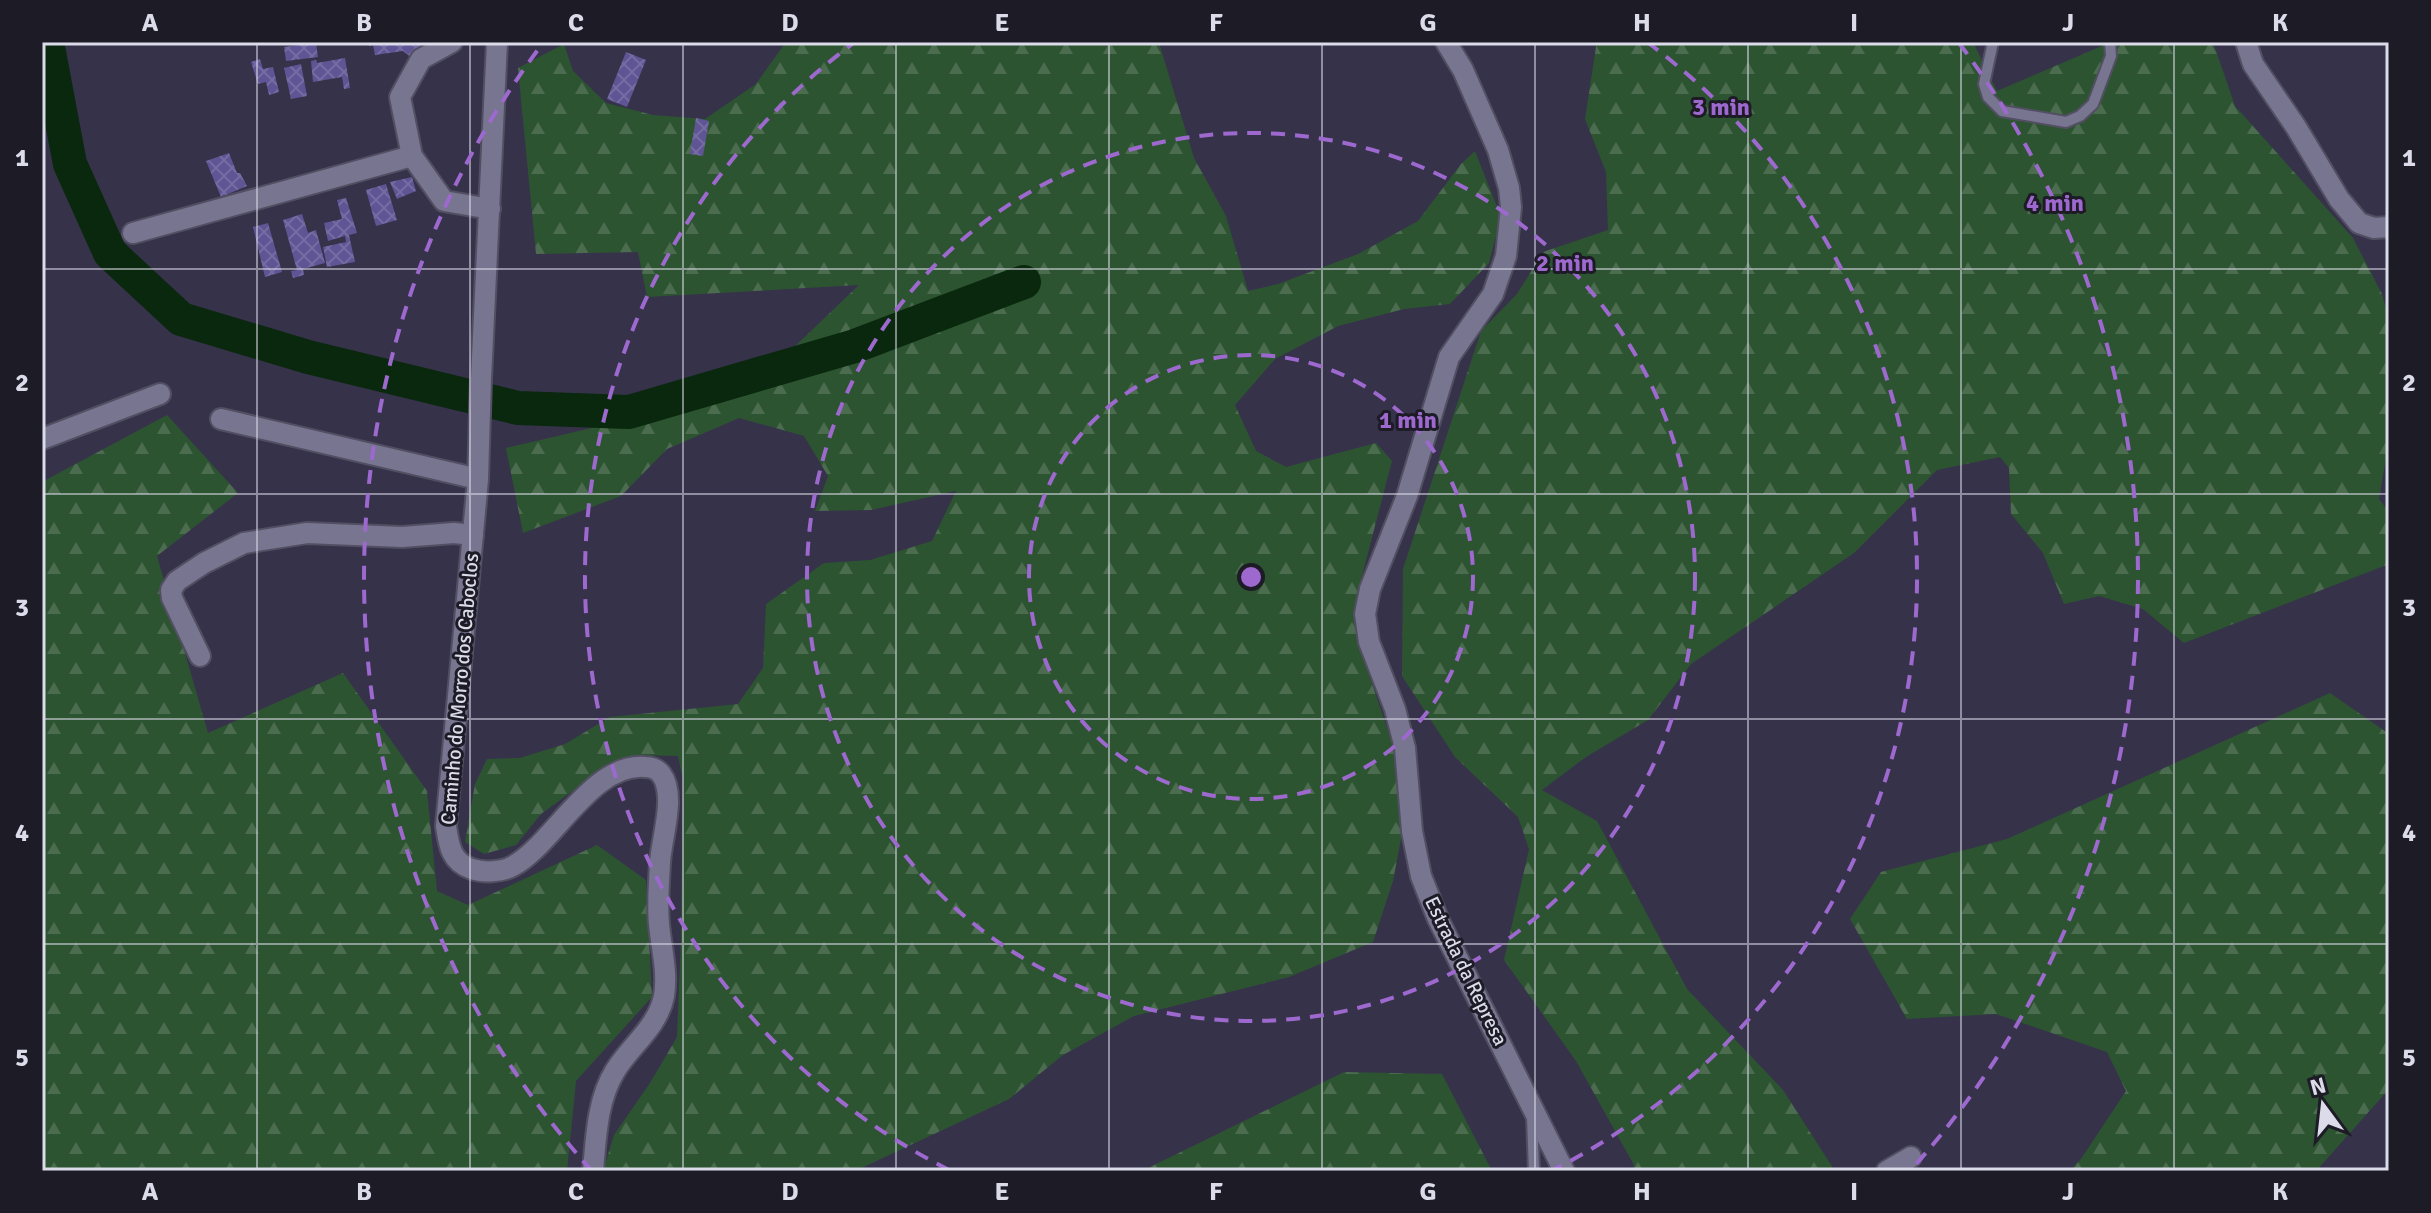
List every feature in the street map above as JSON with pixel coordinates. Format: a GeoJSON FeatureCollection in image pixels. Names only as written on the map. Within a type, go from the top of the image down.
{"type":"FeatureCollection","features":[{"type":"Feature","properties":{"kind":"street"},"geometry":{"type":"LineString","coordinates":[[452,42],[421,59],[400,97],[412,156],[444,201],[490,209]]}},
{"type":"Feature","properties":{"kind":"street","name":"Caminho do Morro dos Caboclos"},"geometry":{"type":"LineString","coordinates":[[497,42],[478,472],[446,826],[449,848],[458,863],[475,871],[511,868],[528,856],[576,802],[608,778],[624,769],[641,766],[653,768],[662,775],[667,791],[667,816],[660,859],[659,921],[665,973],[664,996],[655,1019],[614,1072],[600,1108],[593,1171]]}},
{"type":"Feature","properties":{"kind":"street","name":"Estrada da Represa"},"geometry":{"type":"LineString","coordinates":[[1446,42],[1463,70],[1492,137],[1509,188],[1511,207],[1506,256],[1493,294],[1449,357],[1407,496],[1370,589],[1365,614],[1369,642],[1395,709],[1405,748],[1412,831],[1421,876],[1438,919],[1564,1171]]}},
{"type":"Feature","properties":{"kind":"street"},"geometry":{"type":"LineString","coordinates":[[2246,42],[2253,64],[2296,127],[2339,199],[2359,223],[2374,228],[2389,227]]}},
{"type":"Feature","properties":{"kind":"street"},"geometry":{"type":"LineString","coordinates":[[133,233],[412,156]]}},
{"type":"Feature","properties":{"kind":"street"},"geometry":{"type":"LineString","coordinates":[[42,439],[160,394]]}},
{"type":"Feature","properties":{"kind":"street"},"geometry":{"type":"LineString","coordinates":[[221,419],[478,472]]}},
{"type":"Feature","properties":{"kind":"street"},"geometry":{"type":"LineString","coordinates":[[200,656],[171,590],[177,581],[204,563],[244,543],[307,533],[402,537],[454,533],[473,535]]}},
{"type":"Feature","properties":{"kind":"street"},"geometry":{"type":"LineString","coordinates":[[1887,1171],[1911,1157]]}},
{"type":"Feature","properties":{"kind":"lane"},"geometry":{"type":"LineString","coordinates":[[1993,42],[1984,84],[1988,97],[2002,111],[2066,122],[2080,116],[2093,104],[2111,56],[2110,42]]}},
{"type":"Feature","properties":{"kind":"lane"},"geometry":{"type":"LineString","coordinates":[[1532,1103],[1534,1171]]}},
{"type":"Feature","properties":{"kind":"green space"},"geometry":{"type":"Polygon","coordinates":[[[786,42],[1161,42],[1194,158],[1226,216],[1248,291],[1278,284],[1358,254],[1418,221],[1461,164],[1475,151],[1501,217],[1489,263],[1450,304],[1404,309],[1338,326],[1275,359],[1235,405],[1256,451],[1286,467],[1376,443],[1392,461],[1357,595],[1366,666],[1406,783],[1404,823],[1393,881],[1373,942],[1289,977],[1134,1016],[1063,1055],[1009,1099],[855,1171],[603,1171],[614,1135],[677,1037],[683,780],[678,756],[636,755],[608,765],[541,814],[516,845],[484,854],[465,842],[475,784],[487,759],[520,758],[565,744],[610,717],[738,704],[763,668],[766,604],[824,563],[870,560],[932,541],[956,491],[871,510],[815,511],[828,476],[804,436],[739,418],[667,449],[621,496],[523,533],[506,448],[747,392],[859,285],[647,297],[638,252],[536,254],[518,68],[564,44],[573,71],[606,103],[653,115],[705,119],[756,84],[786,42]]]}},
{"type":"Feature","properties":{"kind":"green space"},"geometry":{"type":"Polygon","coordinates":[[[1595,42],[1973,42],[1997,91],[2111,42],[2213,42],[2235,106],[2353,238],[2382,294],[2389,320],[2389,441],[2379,499],[2389,512],[2389,564],[2184,643],[2143,609],[2099,596],[2064,604],[2043,553],[2011,514],[2009,468],[2000,457],[1937,470],[1854,553],[1691,664],[1648,720],[1586,757],[1542,790],[1597,821],[1687,989],[1783,1090],[1835,1171],[1633,1171],[1634,1165],[1576,1061],[1504,960],[1529,849],[1518,817],[1455,757],[1402,676],[1403,569],[1481,331],[1517,294],[1543,252],[1608,230],[1606,172],[1585,119],[1595,42]]]}},
{"type":"Feature","properties":{"kind":"green space"},"geometry":{"type":"Polygon","coordinates":[[[167,415],[238,493],[157,556],[208,733],[343,673],[427,791],[437,891],[468,905],[597,845],[646,880],[652,997],[576,1081],[567,1171],[42,1171],[42,482],[167,415]]]}},
{"type":"Feature","properties":{"kind":"green space"},"geometry":{"type":"Polygon","coordinates":[[[2330,693],[2389,734],[2389,1089],[2316,1171],[2069,1171],[2081,1159],[2126,1091],[2107,1052],[1996,1014],[1907,1019],[1850,919],[1881,872],[2007,839],[2330,693]]]}},
{"type":"Feature","properties":{"kind":"green space"},"geometry":{"type":"Polygon","coordinates":[[[1344,1072],[1442,1074],[1492,1171],[1142,1171],[1344,1072]]]}},
{"type":"Feature","properties":{"kind":"building"},"geometry":{"type":"Polygon","coordinates":[[[368,42],[427,42],[413,59],[403,51],[375,55],[373,45],[369,46],[368,42]]]}},
{"type":"Feature","properties":{"kind":"building"},"geometry":{"type":"Polygon","coordinates":[[[316,43],[318,57],[286,61],[284,47],[316,43]]]}},
{"type":"Feature","properties":{"kind":"building"},"geometry":{"type":"Polygon","coordinates":[[[626,52],[646,60],[627,107],[607,99],[626,52]]]}},
{"type":"Feature","properties":{"kind":"building"},"geometry":{"type":"Polygon","coordinates":[[[345,58],[350,88],[344,89],[342,77],[313,82],[311,61],[316,60],[317,63],[345,58]]]}},
{"type":"Feature","properties":{"kind":"building"},"geometry":{"type":"Polygon","coordinates":[[[260,59],[263,69],[273,67],[279,92],[269,95],[266,82],[258,84],[251,62],[260,59]]]}},
{"type":"Feature","properties":{"kind":"building"},"geometry":{"type":"Polygon","coordinates":[[[301,64],[307,96],[291,99],[284,68],[301,64]]]}},
{"type":"Feature","properties":{"kind":"building"},"geometry":{"type":"Polygon","coordinates":[[[696,118],[709,121],[703,156],[690,154],[696,118]]]}},
{"type":"Feature","properties":{"kind":"building"},"geometry":{"type":"Polygon","coordinates":[[[229,153],[237,173],[247,186],[221,197],[206,161],[229,153]]]}},
{"type":"Feature","properties":{"kind":"building"},"geometry":{"type":"Polygon","coordinates":[[[412,177],[416,191],[397,199],[390,182],[412,177]]]}},
{"type":"Feature","properties":{"kind":"building"},"geometry":{"type":"Polygon","coordinates":[[[386,184],[397,220],[376,226],[366,190],[386,184]]]}},
{"type":"Feature","properties":{"kind":"building"},"geometry":{"type":"Polygon","coordinates":[[[346,198],[357,233],[349,235],[355,262],[327,267],[323,247],[346,242],[345,236],[328,241],[324,223],[342,219],[337,200],[346,198]]]}},
{"type":"Feature","properties":{"kind":"building"},"geometry":{"type":"Polygon","coordinates":[[[302,214],[308,233],[316,230],[325,263],[303,269],[304,275],[293,278],[291,271],[297,270],[283,220],[302,214]]]}},
{"type":"Feature","properties":{"kind":"building"},"geometry":{"type":"Polygon","coordinates":[[[268,223],[282,272],[265,277],[253,227],[268,223]]]}},
{"type":"Feature","properties":{"kind":"waterway"},"geometry":{"type":"LineString","coordinates":[[47,42],[70,164],[110,253],[181,319],[308,357],[518,408],[629,412],[855,346],[1024,282]]}}]}
